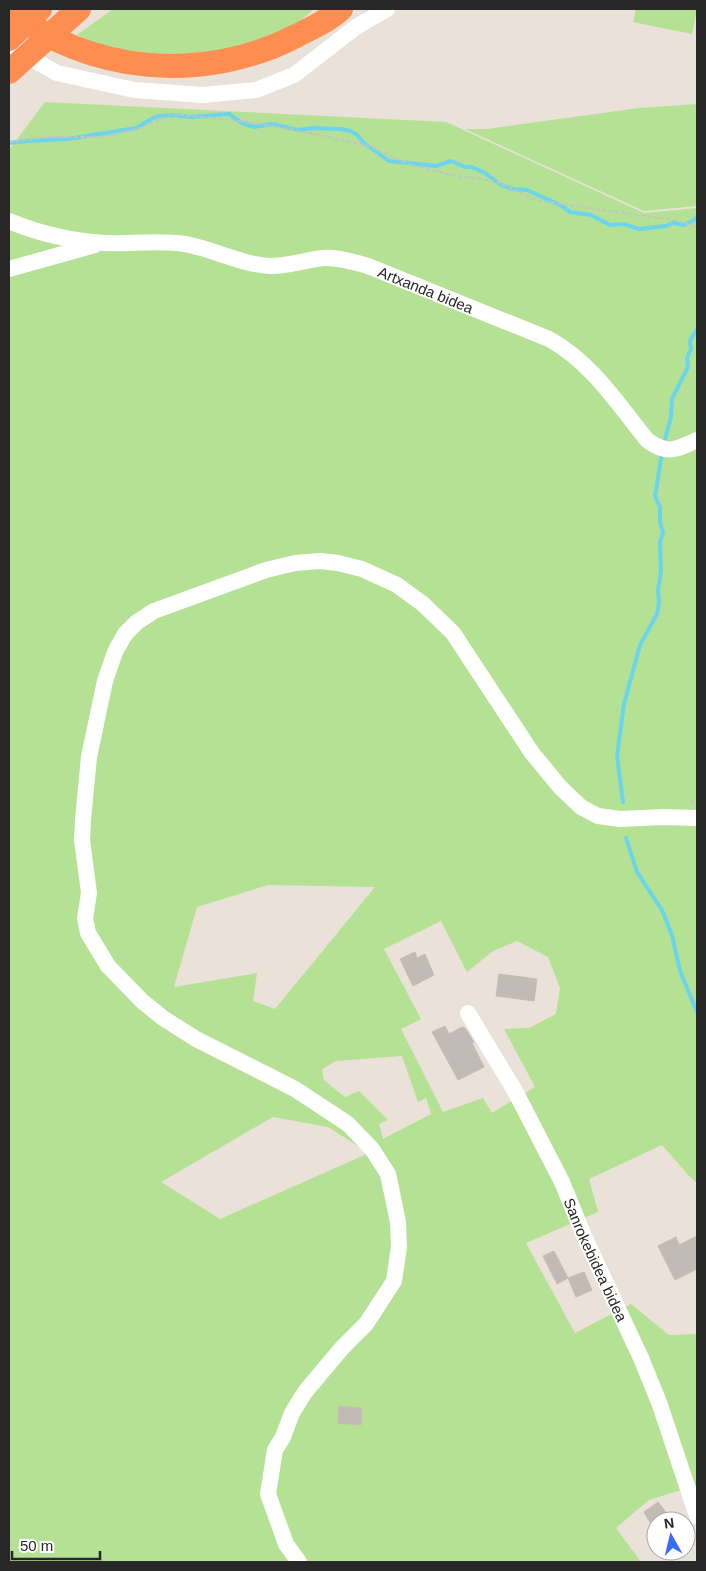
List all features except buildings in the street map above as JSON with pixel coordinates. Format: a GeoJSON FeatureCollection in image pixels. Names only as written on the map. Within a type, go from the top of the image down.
{"type":"FeatureCollection","features":[{"type":"Feature","properties":{"kind":"highway"},"geometry":{"type":"LineString","coordinates":[[9,9],[32,27],[70,46],[117,60],[159,66],[201,65],[238,59],[269,49],[300,35],[332,17],[342,9]]}},
{"type":"Feature","properties":{"kind":"highway"},"geometry":{"type":"LineString","coordinates":[[9,39],[40,9]]}},
{"type":"Feature","properties":{"kind":"highway"},"geometry":{"type":"LineString","coordinates":[[300,35],[324,9]]}},
{"type":"Feature","properties":{"kind":"highway"},"geometry":{"type":"LineString","coordinates":[[9,72],[75,12]]}},
{"type":"Feature","properties":{"kind":"street"},"geometry":{"type":"LineString","coordinates":[[9,46],[57,73],[134,90],[203,95],[256,90],[294,75],[356,27],[387,9]]}},
{"type":"Feature","properties":{"kind":"street","name":"Artxanda bidea"},"geometry":{"type":"LineString","coordinates":[[9,221],[26,229],[63,239],[104,243],[182,244],[202,247],[270,266],[324,258],[340,259],[368,266],[540,335],[564,347],[583,363],[647,440],[657,448],[670,450],[697,440]]}},
{"type":"Feature","properties":{"kind":"street","name":"Artxanda bidea"},"geometry":{"type":"LineString","coordinates":[[9,269],[104,243]]}},
{"type":"Feature","properties":{"kind":"street"},"geometry":{"type":"LineString","coordinates":[[299,1562],[286,1544],[268,1494],[276,1450],[292,1413],[305,1392],[342,1348],[366,1324],[394,1281],[399,1247],[398,1222],[394,1198],[388,1174],[372,1149],[348,1124],[295,1089],[196,1039],[163,1018],[142,1001],[108,966],[88,933],[85,918],[89,893],[82,840],[85,788],[105,681],[115,652],[125,634],[137,622],[154,611],[266,570],[294,563],[320,561],[362,569],[397,586],[423,604],[453,633],[532,753],[560,787],[581,807],[598,816],[620,819],[697,818]]}},
{"type":"Feature","properties":{"kind":"street","name":"Sanrokebidea bidea"},"geometry":{"type":"LineString","coordinates":[[468,1013],[515,1091],[562,1182],[584,1236],[652,1384],[697,1516]]}},
{"type":"Feature","properties":{"kind":"path"},"geometry":{"type":"LineString","coordinates":[[9,142],[48,137],[102,138],[140,128],[172,114],[249,122],[370,146],[408,164],[451,175],[495,181],[539,200],[674,220],[697,226]]}},
{"type":"Feature","properties":{"kind":"green space"},"geometry":{"type":"Polygon","coordinates":[[[113,9],[314,9],[300,21],[246,48],[177,58],[101,46],[77,35],[113,9]]]}},
{"type":"Feature","properties":{"kind":"green space"},"geometry":{"type":"Polygon","coordinates":[[[636,9],[697,9],[692,34],[633,22],[636,9]]]}},
{"type":"Feature","properties":{"kind":"green space"},"geometry":{"type":"Polygon","coordinates":[[[45,102],[446,122],[644,213],[697,208],[697,1183],[662,1145],[589,1179],[598,1212],[526,1243],[575,1333],[631,1304],[669,1335],[697,1334],[697,1485],[649,1500],[616,1528],[641,1562],[9,1562],[9,150],[45,102]],[[268,885],[197,907],[174,987],[257,973],[253,1001],[275,1009],[375,887],[268,885]],[[441,921],[384,949],[421,1019],[401,1029],[443,1112],[483,1098],[492,1113],[535,1087],[504,1029],[529,1028],[556,1014],[560,988],[548,957],[517,941],[493,951],[467,972],[441,921]],[[402,1056],[336,1061],[322,1069],[324,1080],[345,1097],[359,1091],[388,1120],[379,1124],[383,1139],[431,1114],[426,1098],[418,1102],[402,1056]],[[273,1117],[161,1182],[220,1219],[369,1153],[328,1127],[273,1117]]]}},
{"type":"Feature","properties":{"kind":"green space"},"geometry":{"type":"Polygon","coordinates":[[[697,104],[697,206],[644,211],[465,129],[487,129],[639,108],[697,104]]]}},
{"type":"Feature","properties":{"kind":"waterway"},"geometry":{"type":"LineString","coordinates":[[9,143],[68,139],[136,128],[160,116],[192,117],[229,114],[242,123],[254,127],[272,124],[298,130],[312,128],[350,131],[389,161],[436,166],[451,161],[465,167],[472,167],[485,173],[501,185],[513,189],[527,190],[560,205],[570,212],[591,215],[610,225],[624,224],[639,229],[666,226],[673,223],[684,225],[697,217]]}},
{"type":"Feature","properties":{"kind":"waterway"},"geometry":{"type":"LineString","coordinates":[[664,443],[671,417],[672,399],[688,367],[687,358],[691,349],[690,341],[697,330]]}},
{"type":"Feature","properties":{"kind":"waterway"},"geometry":{"type":"LineString","coordinates":[[623,802],[617,756],[624,704],[640,645],[657,614],[659,603],[660,542],[663,533],[660,522],[660,507],[655,496],[662,453]]}},
{"type":"Feature","properties":{"kind":"waterway"},"geometry":{"type":"LineString","coordinates":[[626,838],[637,872],[662,910],[672,935],[680,971],[697,1012]]}}]}
